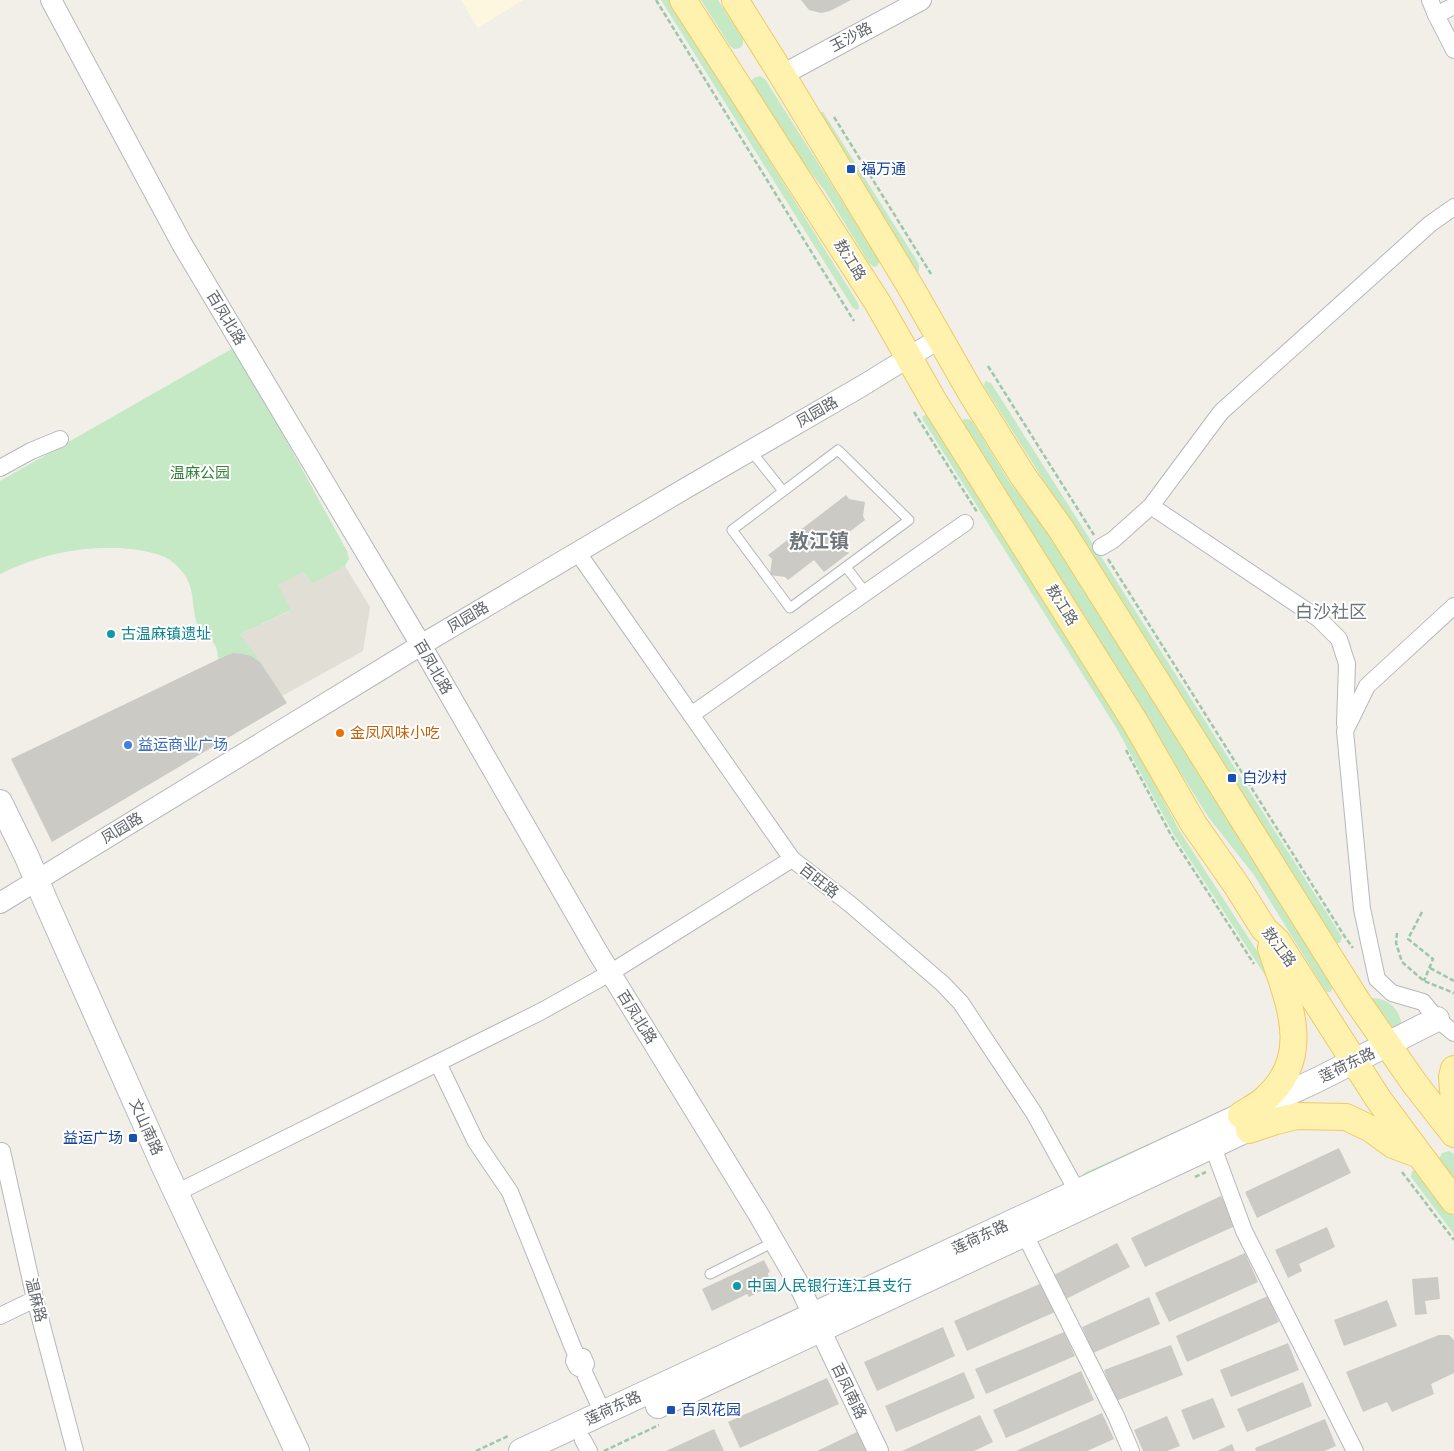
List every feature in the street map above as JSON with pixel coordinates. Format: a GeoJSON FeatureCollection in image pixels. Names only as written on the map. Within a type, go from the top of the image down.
{"type":"FeatureCollection","features":[{"type":"Feature","properties":{"kind":"main road","name":"敖江路"},"geometry":{"type":"LineString","coordinates":[[683,0],[866,284],[945,420],[1136,722],[1193,823],[1264,929],[1277,941],[1379,1100],[1454,1201]]}},
{"type":"Feature","properties":{"kind":"main road"},"geometry":{"type":"LineString","coordinates":[[735,0],[1023,476],[1066,538],[1354,996],[1392,1051],[1454,1133],[1420,1155],[1393,1145],[1371,1129],[1346,1117],[1297,1116],[1276,1121],[1245,1122]]}},
{"type":"Feature","properties":{"kind":"main road"},"geometry":{"type":"LineString","coordinates":[[866,284],[897,265]]}},
{"type":"Feature","properties":{"kind":"main road"},"geometry":{"type":"LineString","coordinates":[[945,420],[976,400]]}},
{"type":"Feature","properties":{"kind":"main road","name":"文山南路"},"geometry":{"type":"LineString","coordinates":[[0,802],[26,855],[176,1193],[297,1451]]}},
{"type":"Feature","properties":{"kind":"main road"},"geometry":{"type":"LineString","coordinates":[[1245,1122],[1278,1085],[1288,1067],[1293,1048],[1294,1035],[1291,1009],[1264,929]]}},
{"type":"Feature","properties":{"kind":"main road","name":"莲荷东路"},"geometry":{"type":"LineString","coordinates":[[558,1451],[586,1445],[816,1322],[1077,1191],[1245,1122],[1392,1051],[1447,1027]]}},
{"type":"Feature","properties":{"kind":"main road"},"geometry":{"type":"LineString","coordinates":[[1454,1068],[1452,1077],[1454,1102]]}},
{"type":"Feature","properties":{"kind":"main road","name":"莲荷东路"},"geometry":{"type":"LineString","coordinates":[[521,1451],[604,1413],[816,1322],[1025,1235],[1213,1147],[1245,1122]]}},
{"type":"Feature","properties":{"kind":"street","name":"百凤北路"},"geometry":{"type":"LineString","coordinates":[[51,0],[182,244],[421,645],[610,973],[797,1281],[816,1322]]}},
{"type":"Feature","properties":{"kind":"street","name":"玉沙路"},"geometry":{"type":"LineString","coordinates":[[782,75],[921,0]]}},
{"type":"Feature","properties":{"kind":"street"},"geometry":{"type":"LineString","coordinates":[[1454,6],[1433,8],[1454,50]]}},
{"type":"Feature","properties":{"kind":"street"},"geometry":{"type":"LineString","coordinates":[[1101,547],[1112,540],[1151,506],[1221,412],[1430,224],[1454,207]]}},
{"type":"Feature","properties":{"kind":"street","name":"凤园路"},"geometry":{"type":"LineString","coordinates":[[0,903],[421,645],[940,338]]}},
{"type":"Feature","properties":{"kind":"street"},"geometry":{"type":"LineString","coordinates":[[0,468],[31,451],[60,439]]}},
{"type":"Feature","properties":{"kind":"street"},"geometry":{"type":"LineString","coordinates":[[1151,506],[1319,619],[1338,638],[1347,664],[1345,731],[1362,909],[1377,979],[1392,993],[1423,1002],[1447,1027]]}},
{"type":"Feature","properties":{"kind":"street"},"geometry":{"type":"LineString","coordinates":[[691,715],[965,523]]}},
{"type":"Feature","properties":{"kind":"street","name":"百旺路"},"geometry":{"type":"LineString","coordinates":[[578,553],[792,859],[850,904],[943,984],[961,1003],[1034,1114],[1077,1191]]}},
{"type":"Feature","properties":{"kind":"street"},"geometry":{"type":"LineString","coordinates":[[1345,731],[1367,686],[1454,606]]}},
{"type":"Feature","properties":{"kind":"street"},"geometry":{"type":"LineString","coordinates":[[176,1193],[540,1012],[610,973],[792,859]]}},
{"type":"Feature","properties":{"kind":"street"},"geometry":{"type":"LineString","coordinates":[[438,1063],[476,1142],[510,1192],[576,1355],[574,1361],[577,1367],[584,1370],[604,1413]]}},
{"type":"Feature","properties":{"kind":"street"},"geometry":{"type":"LineString","coordinates":[[1213,1147],[1244,1231],[1355,1451]]}},
{"type":"Feature","properties":{"kind":"street","name":"温麻路"},"geometry":{"type":"LineString","coordinates":[[0,1152],[2,1151],[35,1299],[75,1451]]}},
{"type":"Feature","properties":{"kind":"street"},"geometry":{"type":"LineString","coordinates":[[1025,1235],[1116,1416],[1131,1451]]}},
{"type":"Feature","properties":{"kind":"street"},"geometry":{"type":"LineString","coordinates":[[0,1316],[35,1299]]}},
{"type":"Feature","properties":{"kind":"street","name":"百凤南路"},"geometry":{"type":"LineString","coordinates":[[816,1322],[878,1451]]}},
{"type":"Feature","properties":{"kind":"lane"},"geometry":{"type":"LineString","coordinates":[[838,450],[909,520],[790,608],[732,530],[783,491],[838,450]]}},
{"type":"Feature","properties":{"kind":"lane"},"geometry":{"type":"LineString","coordinates":[[750,451],[783,491]]}},
{"type":"Feature","properties":{"kind":"lane"},"geometry":{"type":"LineString","coordinates":[[846,566],[866,593]]}},
{"type":"Feature","properties":{"kind":"lane"},"geometry":{"type":"LineString","coordinates":[[710,1274],[774,1242]]}},
{"type":"Feature","properties":{"kind":"path"},"geometry":{"type":"LineString","coordinates":[[656,0],[854,321]]}},
{"type":"Feature","properties":{"kind":"path"},"geometry":{"type":"LineString","coordinates":[[832,115],[931,274]]}},
{"type":"Feature","properties":{"kind":"path"},"geometry":{"type":"LineString","coordinates":[[988,366],[1345,937],[1356,951]]}},
{"type":"Feature","properties":{"kind":"path"},"geometry":{"type":"LineString","coordinates":[[1422,912],[1408,939],[1434,959],[1424,981]]}},
{"type":"Feature","properties":{"kind":"path"},"geometry":{"type":"LineString","coordinates":[[1397,932],[1396,943],[1402,962],[1424,981],[1454,993]]}},
{"type":"Feature","properties":{"kind":"path"},"geometry":{"type":"LineString","coordinates":[[1430,968],[1454,981]]}},
{"type":"Feature","properties":{"kind":"shaded area"},"geometry":{"type":"Polygon","coordinates":[[[461,0],[523,0],[478,28],[461,0]]]}},
{"type":"Feature","properties":{"kind":"shaded area"},"geometry":{"type":"Polygon","coordinates":[[[345,566],[370,607],[363,651],[282,696],[240,634],[290,611],[277,585],[303,572],[313,582],[345,566]]]}},
{"type":"Feature","properties":{"kind":"green space"},"geometry":{"type":"Polygon","coordinates":[[[661,0],[670,0],[858,303],[859,308],[857,310],[853,308],[661,0]]]}},
{"type":"Feature","properties":{"kind":"green space"},"geometry":{"type":"Polygon","coordinates":[[[701,0],[718,0],[743,39],[743,44],[740,48],[734,49],[730,46],[701,0]]]}},
{"type":"Feature","properties":{"kind":"green space"},"geometry":{"type":"Polygon","coordinates":[[[760,76],[765,79],[878,258],[879,263],[877,266],[874,267],[869,263],[825,191],[780,132],[752,86],[751,81],[760,76]]]}},
{"type":"Feature","properties":{"kind":"green space"},"geometry":{"type":"Polygon","coordinates":[[[819,112],[823,112],[919,264],[919,271],[916,272],[819,112]]]}},
{"type":"Feature","properties":{"kind":"green space","name":"温麻公园"},"geometry":{"type":"Polygon","coordinates":[[[235,347],[347,551],[349,559],[345,566],[313,583],[303,572],[278,585],[291,610],[240,634],[260,662],[239,654],[224,656],[218,659],[213,641],[202,631],[196,621],[189,582],[181,570],[170,560],[160,555],[134,549],[119,548],[76,550],[40,558],[0,574],[0,481],[235,347]]]}},
{"type":"Feature","properties":{"kind":"green space"},"geometry":{"type":"Polygon","coordinates":[[[985,381],[991,383],[1342,937],[1340,943],[1336,943],[984,386],[985,381]]]}},
{"type":"Feature","properties":{"kind":"green space"},"geometry":{"type":"Polygon","coordinates":[[[925,415],[929,417],[1127,729],[1179,830],[1277,982],[1272,986],[1174,835],[1117,729],[923,420],[922,417],[925,415]]]}},
{"type":"Feature","properties":{"kind":"green space"},"geometry":{"type":"Polygon","coordinates":[[[963,419],[972,421],[1010,483],[1051,536],[1333,988],[1330,992],[1325,990],[1254,875],[1209,818],[964,428],[963,419]]]}},
{"type":"Feature","properties":{"kind":"green space"},"geometry":{"type":"Polygon","coordinates":[[[1371,998],[1383,1000],[1393,1006],[1399,1016],[1402,1028],[1391,1027],[1386,1024],[1371,998]]]}},
{"type":"Feature","properties":{"kind":"green space"},"geometry":{"type":"Polygon","coordinates":[[[1188,1126],[1193,1126],[1081,1178],[1084,1173],[1188,1126]]]}},
{"type":"Feature","properties":{"kind":"green space"},"geometry":{"type":"Polygon","coordinates":[[[1449,1151],[1454,1154],[1454,1181],[1439,1159],[1442,1153],[1449,1151]]]}},
{"type":"Feature","properties":{"kind":"green space"},"geometry":{"type":"Polygon","coordinates":[[[1419,1170],[1454,1217],[1454,1234],[1411,1177],[1412,1171],[1419,1170]]]}},
{"type":"Feature","properties":{"kind":"building"},"geometry":{"type":"Polygon","coordinates":[[[801,0],[851,0],[830,11],[821,13],[809,10],[801,0]]]}},
{"type":"Feature","properties":{"kind":"building"},"geometry":{"type":"Polygon","coordinates":[[[846,495],[849,499],[865,502],[863,516],[865,520],[839,540],[849,553],[824,572],[814,560],[788,580],[785,577],[770,575],[772,559],[768,555],[846,495]]]}},
{"type":"Feature","properties":{"kind":"building","name":"益运商业广场"},"geometry":{"type":"Polygon","coordinates":[[[233,653],[251,656],[260,662],[287,703],[52,842],[11,759],[233,653]]]}},
{"type":"Feature","properties":{"kind":"building"},"geometry":{"type":"Polygon","coordinates":[[[1339,1148],[1351,1173],[1257,1218],[1245,1192],[1339,1148]]]}},
{"type":"Feature","properties":{"kind":"building"},"geometry":{"type":"Polygon","coordinates":[[[1221,1196],[1235,1226],[1145,1267],[1131,1238],[1221,1196]]]}},
{"type":"Feature","properties":{"kind":"building"},"geometry":{"type":"Polygon","coordinates":[[[1327,1227],[1335,1247],[1299,1264],[1302,1271],[1288,1278],[1275,1250],[1327,1227]]]}},
{"type":"Feature","properties":{"kind":"building"},"geometry":{"type":"Polygon","coordinates":[[[1117,1243],[1130,1267],[1066,1299],[1054,1275],[1117,1243]]]}},
{"type":"Feature","properties":{"kind":"building"},"geometry":{"type":"Polygon","coordinates":[[[1245,1253],[1258,1282],[1169,1322],[1155,1293],[1245,1253]]]}},
{"type":"Feature","properties":{"kind":"building","name":"中国人民银行连江县支行"},"geometry":{"type":"Polygon","coordinates":[[[764,1260],[770,1272],[768,1273],[769,1281],[761,1287],[763,1290],[749,1297],[747,1294],[712,1311],[702,1289],[764,1260]]]}},
{"type":"Feature","properties":{"kind":"building"},"geometry":{"type":"Polygon","coordinates":[[[1438,1277],[1440,1299],[1425,1301],[1427,1314],[1415,1315],[1412,1279],[1438,1277]]]}},
{"type":"Feature","properties":{"kind":"building"},"geometry":{"type":"Polygon","coordinates":[[[1042,1283],[1055,1312],[967,1351],[954,1321],[1042,1283]]]}},
{"type":"Feature","properties":{"kind":"building"},"geometry":{"type":"Polygon","coordinates":[[[1268,1296],[1279,1322],[1187,1362],[1176,1336],[1268,1296]]]}},
{"type":"Feature","properties":{"kind":"building"},"geometry":{"type":"Polygon","coordinates":[[[1149,1297],[1160,1324],[1093,1353],[1082,1327],[1149,1297]]]}},
{"type":"Feature","properties":{"kind":"building"},"geometry":{"type":"Polygon","coordinates":[[[1387,1300],[1397,1326],[1344,1346],[1334,1320],[1387,1300]]]}},
{"type":"Feature","properties":{"kind":"building"},"geometry":{"type":"Polygon","coordinates":[[[943,1327],[955,1356],[877,1391],[864,1362],[943,1327]]]}},
{"type":"Feature","properties":{"kind":"building"},"geometry":{"type":"Polygon","coordinates":[[[1064,1332],[1075,1356],[986,1394],[975,1369],[1064,1332]]]}},
{"type":"Feature","properties":{"kind":"building"},"geometry":{"type":"Polygon","coordinates":[[[1439,1335],[1449,1335],[1454,1340],[1454,1373],[1431,1384],[1434,1394],[1392,1412],[1387,1402],[1363,1412],[1346,1372],[1439,1335]]]}},
{"type":"Feature","properties":{"kind":"building"},"geometry":{"type":"Polygon","coordinates":[[[1288,1343],[1299,1370],[1231,1397],[1220,1370],[1288,1343]]]}},
{"type":"Feature","properties":{"kind":"building"},"geometry":{"type":"Polygon","coordinates":[[[1171,1345],[1183,1375],[1116,1401],[1104,1370],[1171,1345]]]}},
{"type":"Feature","properties":{"kind":"building"},"geometry":{"type":"Polygon","coordinates":[[[1081,1371],[1094,1400],[1006,1438],[993,1410],[1081,1371]]]}},
{"type":"Feature","properties":{"kind":"building"},"geometry":{"type":"Polygon","coordinates":[[[964,1372],[975,1398],[896,1432],[885,1406],[964,1372]]]}},
{"type":"Feature","properties":{"kind":"building"},"geometry":{"type":"Polygon","coordinates":[[[827,1378],[839,1404],[740,1448],[728,1422],[827,1378]]]}},
{"type":"Feature","properties":{"kind":"building"},"geometry":{"type":"Polygon","coordinates":[[[1303,1382],[1312,1406],[1247,1432],[1237,1409],[1303,1382]]]}},
{"type":"Feature","properties":{"kind":"building"},"geometry":{"type":"Polygon","coordinates":[[[1213,1398],[1225,1427],[1193,1440],[1181,1410],[1213,1398]]]}},
{"type":"Feature","properties":{"kind":"building"},"geometry":{"type":"Polygon","coordinates":[[[1102,1413],[1114,1439],[1087,1451],[1016,1451],[1102,1413]]]}},
{"type":"Feature","properties":{"kind":"building"},"geometry":{"type":"Polygon","coordinates":[[[980,1415],[993,1442],[974,1451],[902,1451],[980,1415]]]}},
{"type":"Feature","properties":{"kind":"building"},"geometry":{"type":"Polygon","coordinates":[[[1167,1416],[1180,1446],[1167,1451],[1143,1451],[1134,1430],[1167,1416]]]}},
{"type":"Feature","properties":{"kind":"building"},"geometry":{"type":"Polygon","coordinates":[[[1325,1419],[1336,1446],[1324,1451],[1256,1451],[1255,1448],[1325,1419]]]}},
{"type":"Feature","properties":{"kind":"building"},"geometry":{"type":"Polygon","coordinates":[[[714,1429],[724,1451],[666,1451],[714,1429]]]}},
{"type":"Feature","properties":{"kind":"building"},"geometry":{"type":"Polygon","coordinates":[[[861,1430],[871,1451],[817,1451],[861,1430]]]}},
{"type":"Feature","properties":{"kind":"building"},"geometry":{"type":"Polygon","coordinates":[[[1232,1444],[1235,1451],[1217,1451],[1232,1444]]]}},
{"type":"Feature","properties":{"kind":"place","name":"福万通"},"geometry":{"type":"Point","coordinates":[851,169]}},
{"type":"Feature","properties":{"kind":"place","name":"古温麻镇遗址"},"geometry":{"type":"Point","coordinates":[111,634]}},
{"type":"Feature","properties":{"kind":"place","name":"金凤风味小吃"},"geometry":{"type":"Point","coordinates":[340,733]}},
{"type":"Feature","properties":{"kind":"place","name":"益运商业广场"},"geometry":{"type":"Point","coordinates":[128,745]}},
{"type":"Feature","properties":{"kind":"place","name":"白沙村"},"geometry":{"type":"Point","coordinates":[1232,778]}},
{"type":"Feature","properties":{"kind":"place","name":"益运广场"},"geometry":{"type":"Point","coordinates":[133,1138]}},
{"type":"Feature","properties":{"kind":"place","name":"中国人民银行连江县支行"},"geometry":{"type":"Point","coordinates":[737,1286]}},
{"type":"Feature","properties":{"kind":"place","name":"百凤花园"},"geometry":{"type":"Point","coordinates":[671,1410]}},
{"type":"Feature","properties":{"kind":"district","name":"敖江镇"},"geometry":{"type":"Point","coordinates":[819,541]}},
{"type":"Feature","properties":{"kind":"district","name":"白沙社区"},"geometry":{"type":"Point","coordinates":[1331,612]}}]}
